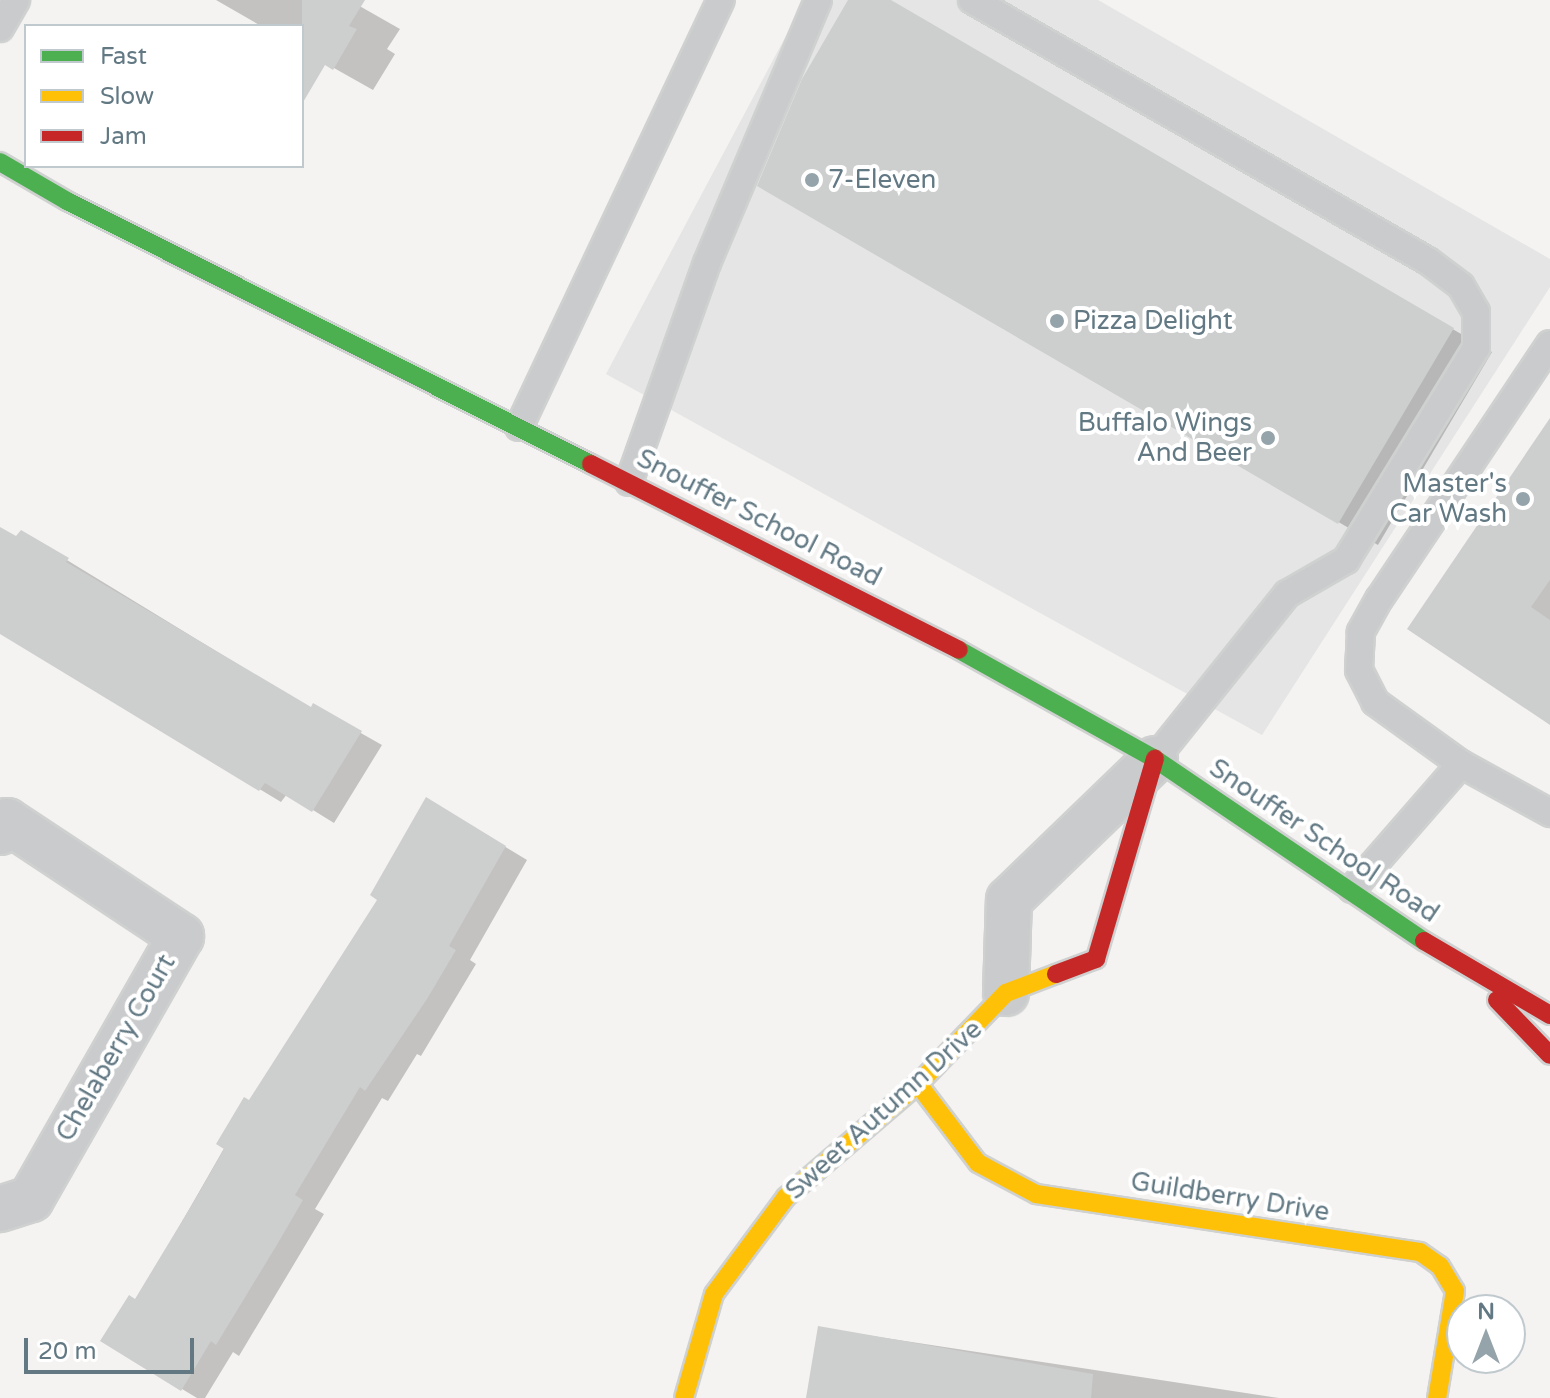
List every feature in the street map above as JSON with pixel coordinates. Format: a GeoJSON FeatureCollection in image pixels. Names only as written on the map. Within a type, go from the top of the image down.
{"type":"FeatureCollection","features":[{"type":"Feature","properties":{"kind":"main road","name":"Snouffer School Road"},"geometry":{"type":"LineString","coordinates":[[0,162],[67,201],[948,643],[1155,759],[1352,889],[1467,970],[1550,1015]]}},
{"type":"Feature","properties":{"kind":"main road","name":"Sweet Autumn Drive"},"geometry":{"type":"LineString","coordinates":[[684,1398],[714,1294],[777,1209],[848,1139],[918,1084],[1006,993],[1096,959],[1155,759]]}},
{"type":"Feature","properties":{"kind":"main road","name":"Snouffer School Road"},"geometry":{"type":"LineString","coordinates":[[1467,970],[1550,1055]]}},
{"type":"Feature","properties":{"kind":"main road","name":"Guildberry Drive"},"geometry":{"type":"LineString","coordinates":[[918,1084],[978,1163],[1036,1194],[1420,1252],[1440,1266],[1455,1291],[1437,1398]]}},
{"type":"Feature","properties":{"kind":"street"},"geometry":{"type":"LineString","coordinates":[[1006,993],[1009,900],[1155,759]]}},
{"type":"Feature","properties":{"kind":"street","name":"Chelaberry Court"},"geometry":{"type":"LineString","coordinates":[[0,832],[7,821],[181,936],[31,1199],[0,1209]]}},
{"type":"Feature","properties":{"kind":"lane"},"geometry":{"type":"LineString","coordinates":[[0,28],[16,0]]}},
{"type":"Feature","properties":{"kind":"lane"},"geometry":{"type":"LineString","coordinates":[[519,427],[721,0]]}},
{"type":"Feature","properties":{"kind":"lane"},"geometry":{"type":"LineString","coordinates":[[629,482],[707,263],[818,0]]}},
{"type":"Feature","properties":{"kind":"lane"},"geometry":{"type":"LineString","coordinates":[[972,0],[1428,261],[1461,286],[1476,312],[1476,348],[1346,560],[1287,594],[1155,759]]}},
{"type":"Feature","properties":{"kind":"lane"},"geometry":{"type":"LineString","coordinates":[[1550,344],[1361,632],[1359,670],[1375,702],[1461,764],[1550,813]]}},
{"type":"Feature","properties":{"kind":"lane"},"geometry":{"type":"LineString","coordinates":[[1352,889],[1461,764]]}},
{"type":"Feature","properties":{"kind":"shaded area"},"geometry":{"type":"Polygon","coordinates":[[[805,0],[1098,0],[1550,259],[1550,287],[1262,735],[606,374],[805,0]]]}},
{"type":"Feature","properties":{"kind":"building"},"geometry":{"type":"Polygon","coordinates":[[[302,0],[365,0],[349,26],[357,29],[333,70],[325,65],[304,101],[304,24],[302,0]]]}},
{"type":"Feature","properties":{"kind":"building"},"geometry":{"type":"Polygon","coordinates":[[[848,0],[891,0],[1454,328],[1338,524],[757,186],[802,79],[848,0]]]}},
{"type":"Feature","properties":{"kind":"building","name":"Master's Car Wash"},"geometry":{"type":"Polygon","coordinates":[[[1550,418],[1550,580],[1531,607],[1550,620],[1550,725],[1407,629],[1550,418]]]}},
{"type":"Feature","properties":{"kind":"building"},"geometry":{"type":"Polygon","coordinates":[[[0,527],[16,536],[21,530],[69,558],[66,562],[311,707],[313,703],[362,731],[312,812],[265,783],[259,791],[0,634],[0,527]]]}},
{"type":"Feature","properties":{"kind":"building"},"geometry":{"type":"Polygon","coordinates":[[[426,797],[506,846],[449,946],[456,950],[427,999],[365,1091],[360,1087],[295,1195],[303,1200],[275,1248],[216,1345],[211,1341],[181,1391],[100,1341],[129,1295],[135,1299],[196,1198],[224,1149],[216,1144],[244,1097],[249,1100],[377,900],[370,895],[426,797]]]}},
{"type":"Feature","properties":{"kind":"building"},"geometry":{"type":"Polygon","coordinates":[[[818,1326],[1093,1374],[1091,1398],[806,1398],[818,1326]]]}},
{"type":"Feature","properties":{"kind":"traffic: fast"},"geometry":{"type":"LineString","coordinates":[[0,162],[67,201],[591,464]]}},
{"type":"Feature","properties":{"kind":"traffic: fast"},"geometry":{"type":"LineString","coordinates":[[959,650],[1155,759],[1424,941]]}},
{"type":"Feature","properties":{"kind":"traffic: slow"},"geometry":{"type":"LineString","coordinates":[[684,1398],[714,1294],[786,1197],[918,1084],[1006,993],[1056,974]]}},
{"type":"Feature","properties":{"kind":"traffic: slow"},"geometry":{"type":"LineString","coordinates":[[918,1084],[978,1163],[1036,1194],[1420,1252],[1440,1266],[1455,1291],[1437,1398]]}},
{"type":"Feature","properties":{"kind":"traffic: jam"},"geometry":{"type":"LineString","coordinates":[[591,464],[959,650]]}},
{"type":"Feature","properties":{"kind":"traffic: jam"},"geometry":{"type":"LineString","coordinates":[[1056,974],[1096,959],[1155,759]]}},
{"type":"Feature","properties":{"kind":"traffic: jam"},"geometry":{"type":"LineString","coordinates":[[1424,941],[1550,1015]]}},
{"type":"Feature","properties":{"kind":"traffic: jam"},"geometry":{"type":"LineString","coordinates":[[1497,1000],[1550,1055]]}},
{"type":"Feature","properties":{"kind":"place","name":"7-Eleven"},"geometry":{"type":"Point","coordinates":[812,180]}},
{"type":"Feature","properties":{"kind":"place","name":"Pizza Delight"},"geometry":{"type":"Point","coordinates":[1057,321]}},
{"type":"Feature","properties":{"kind":"place","name":"Buffalo Wings And Beer"},"geometry":{"type":"Point","coordinates":[1268,438]}},
{"type":"Feature","properties":{"kind":"place","name":"Master's Car Wash"},"geometry":{"type":"Point","coordinates":[1523,499]}}]}
